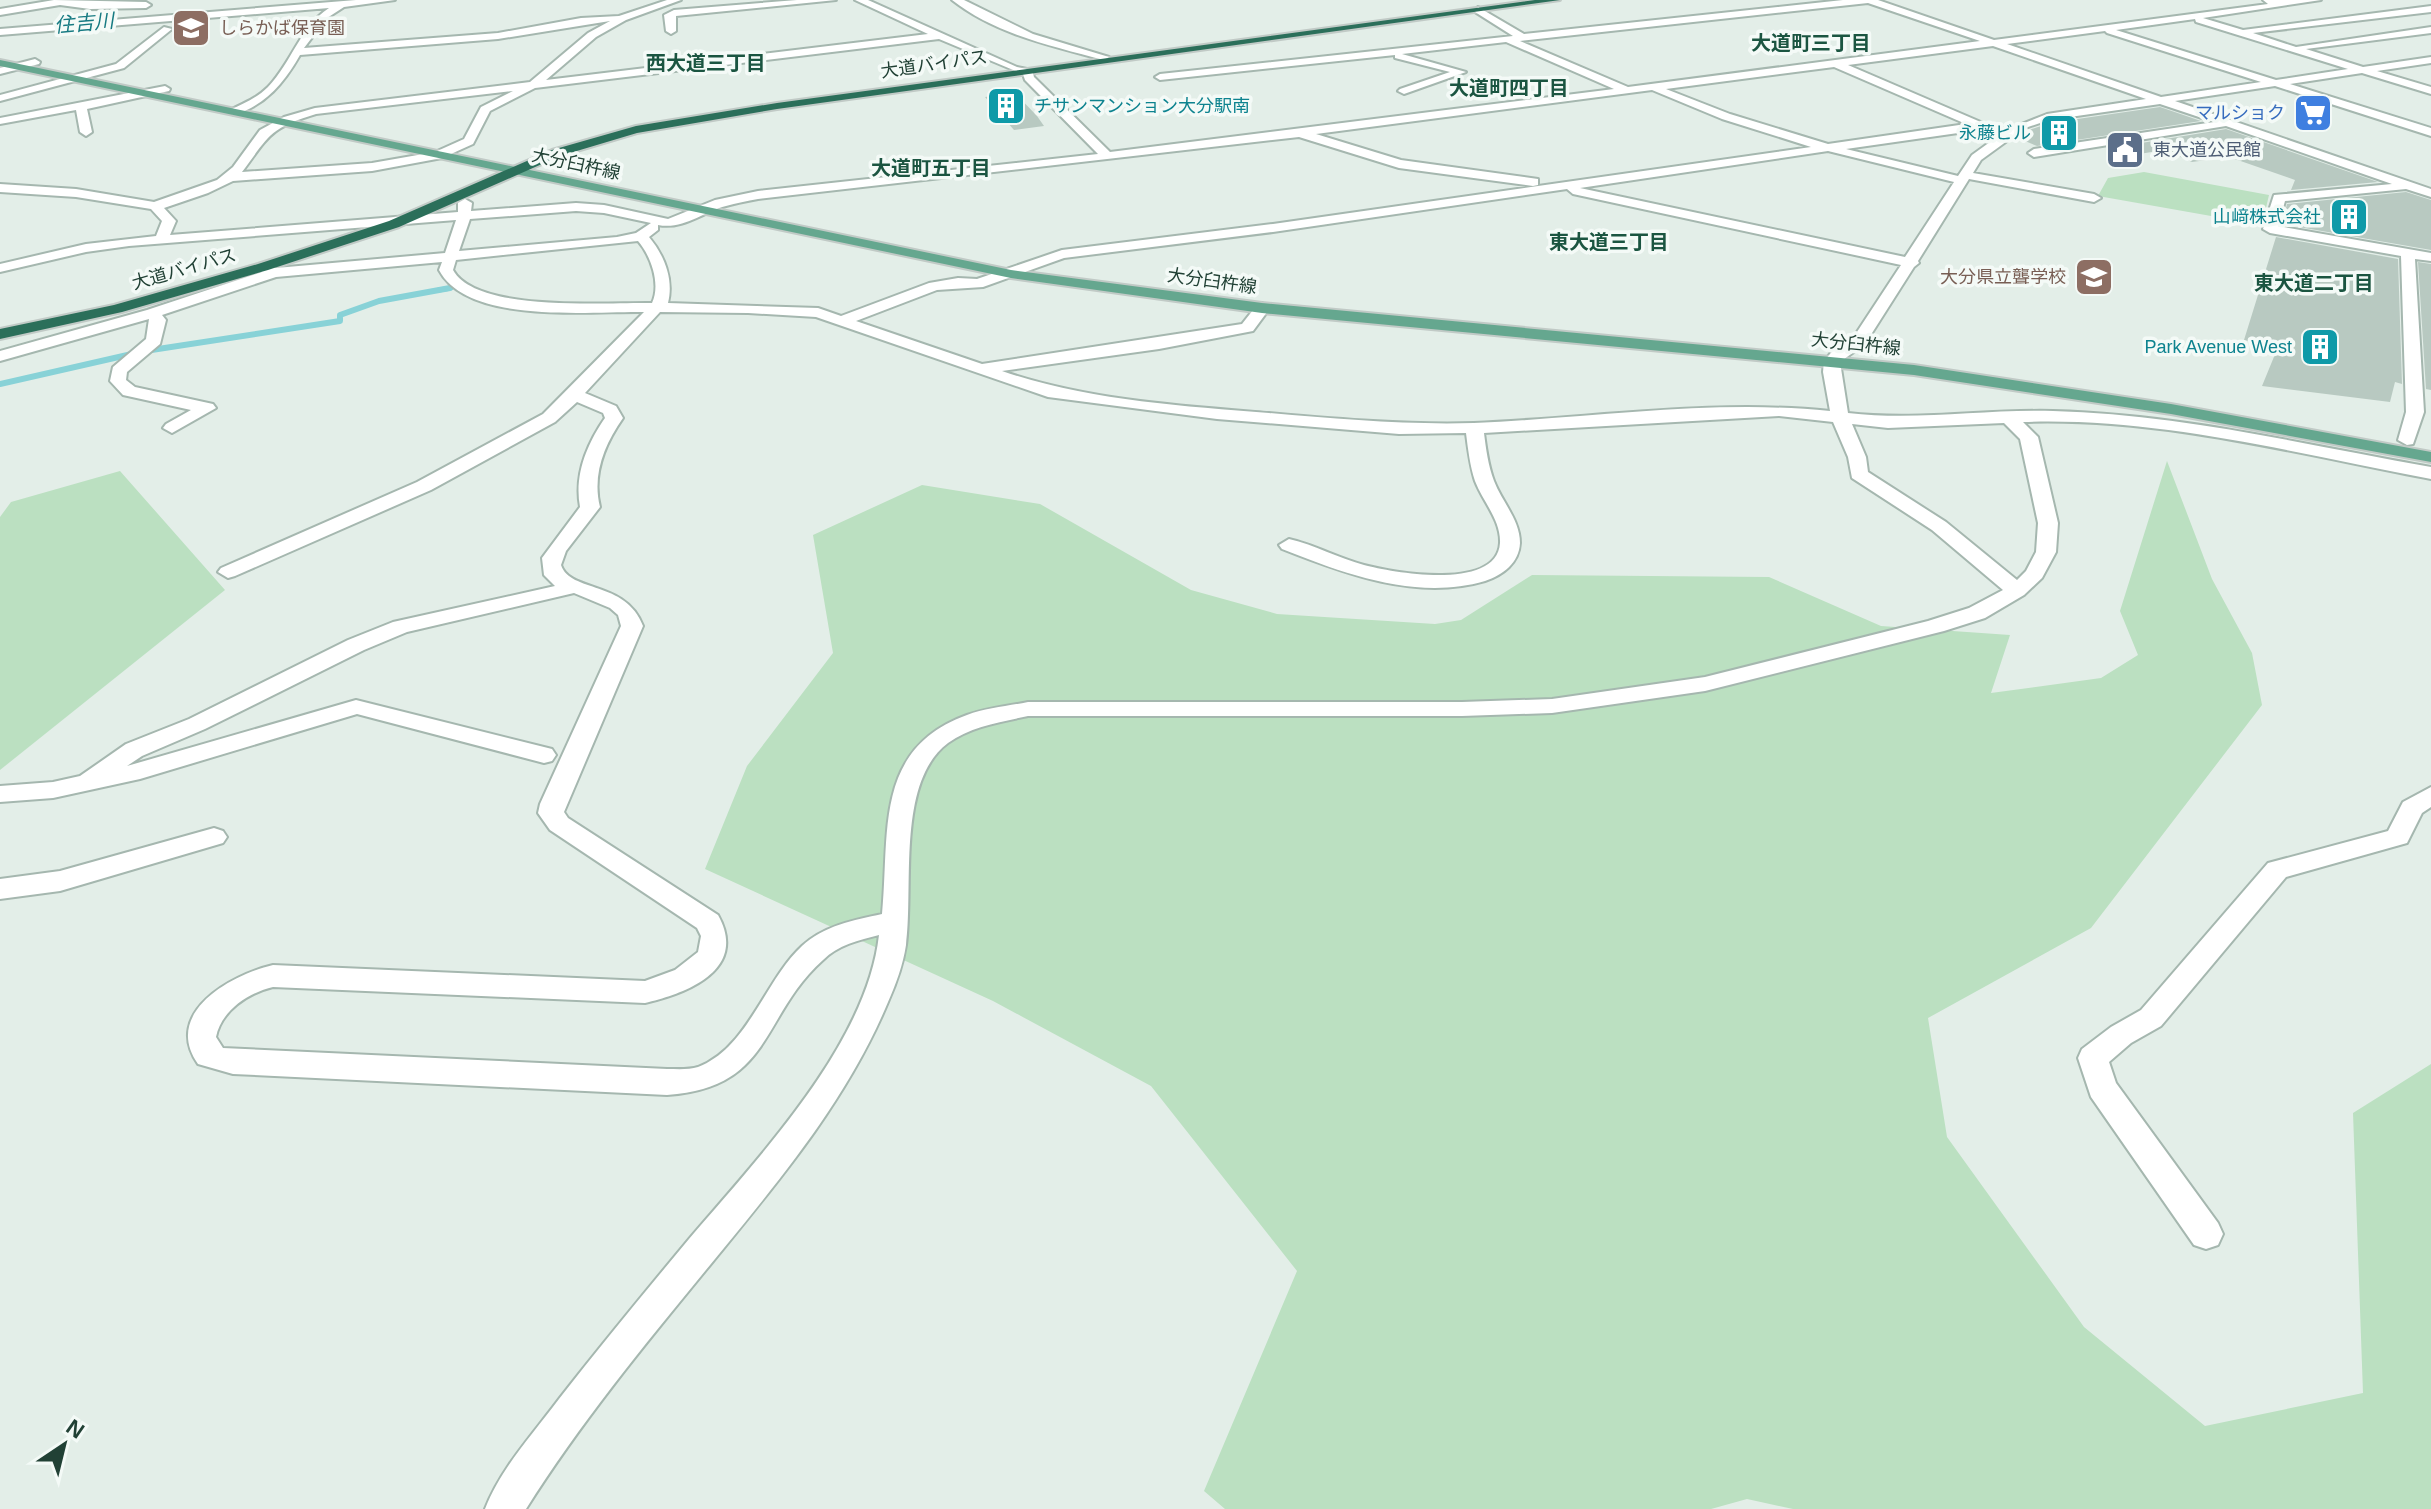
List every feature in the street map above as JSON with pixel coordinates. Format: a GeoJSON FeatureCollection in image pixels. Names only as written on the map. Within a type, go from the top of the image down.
{"type":"FeatureCollection","features":[{"type":"Feature","properties":{"kind":"highway","name":"大道バイパス"},"geometry":{"type":"LineString","coordinates":[[0,337],[269,270],[337,242],[394,224],[469,191],[512,166],[571,139],[654,120],[1526,0]]}},
{"type":"Feature","properties":{"kind":"highway","name":"大道バイパス"},"geometry":{"type":"LineString","coordinates":[[529,164],[573,147],[662,125],[1555,0]]}},
{"type":"Feature","properties":{"kind":"highway","name":"大道バイパス"},"geometry":{"type":"LineString","coordinates":[[337,242],[361,226],[494,167],[512,166]]}},
{"type":"Feature","properties":{"kind":"main road","name":"大分臼杵線"},"geometry":{"type":"LineString","coordinates":[[2,58],[35,62],[455,149],[512,166],[703,211],[1018,270],[1262,308],[1836,356],[2244,422],[2431,457]]}},
{"type":"Feature","properties":{"kind":"main road","name":"大分臼杵線"},"geometry":{"type":"LineString","coordinates":[[2,58],[19,66],[76,79],[494,167]]}},
{"type":"Feature","properties":{"kind":"main road","name":"大分臼杵線"},"geometry":{"type":"LineString","coordinates":[[512,166],[529,164],[720,203],[1018,270],[2138,391],[2431,444]]}},
{"type":"Feature","properties":{"kind":"street"},"geometry":{"type":"LineString","coordinates":[[0,30],[340,1],[390,0]]}},
{"type":"Feature","properties":{"kind":"street"},"geometry":{"type":"LineString","coordinates":[[0,188],[76,193],[155,206],[230,177],[372,167],[438,155],[469,141],[485,109],[536,83],[577,46],[623,18],[676,0]]}},
{"type":"Feature","properties":{"kind":"street"},"geometry":{"type":"LineString","coordinates":[[671,31],[669,15],[674,13],[831,0]]}},
{"type":"Feature","properties":{"kind":"street"},"geometry":{"type":"LineString","coordinates":[[860,0],[1014,69],[1028,72],[1029,78],[1108,157]]}},
{"type":"Feature","properties":{"kind":"street"},"geometry":{"type":"LineString","coordinates":[[957,0],[1017,31],[1058,46],[1083,49],[1104,57]]}},
{"type":"Feature","properties":{"kind":"street"},"geometry":{"type":"LineString","coordinates":[[1160,77],[1869,0],[2431,193]]}},
{"type":"Feature","properties":{"kind":"street"},"geometry":{"type":"LineString","coordinates":[[2265,0],[2283,5]]}},
{"type":"Feature","properties":{"kind":"street"},"geometry":{"type":"LineString","coordinates":[[0,268],[105,245],[161,239],[394,224],[586,207],[656,222],[674,222],[720,203],[777,193],[1108,157],[2316,0]]}},
{"type":"Feature","properties":{"kind":"street"},"geometry":{"type":"LineString","coordinates":[[0,12],[65,1],[90,6],[154,5]]}},
{"type":"Feature","properties":{"kind":"street"},"geometry":{"type":"LineString","coordinates":[[36,29],[340,1]]}},
{"type":"Feature","properties":{"kind":"street"},"geometry":{"type":"LineString","coordinates":[[234,112],[260,102],[277,84],[322,14],[340,1]]}},
{"type":"Feature","properties":{"kind":"street"},"geometry":{"type":"LineString","coordinates":[[2370,3],[2431,18]]}},
{"type":"Feature","properties":{"kind":"street"},"geometry":{"type":"LineString","coordinates":[[2238,32],[2431,9]]}},
{"type":"Feature","properties":{"kind":"street"},"geometry":{"type":"LineString","coordinates":[[1478,10],[1520,36]]}},
{"type":"Feature","properties":{"kind":"street"},"geometry":{"type":"LineString","coordinates":[[0,30],[167,29],[241,11]]}},
{"type":"Feature","properties":{"kind":"street"},"geometry":{"type":"LineString","coordinates":[[2189,17],[2431,91]]}},
{"type":"Feature","properties":{"kind":"street"},"geometry":{"type":"LineString","coordinates":[[297,52],[498,36],[581,21],[623,18]]}},
{"type":"Feature","properties":{"kind":"street"},"geometry":{"type":"LineString","coordinates":[[2314,23],[2401,46]]}},
{"type":"Feature","properties":{"kind":"street"},"geometry":{"type":"LineString","coordinates":[[2100,28],[2431,132]]}},
{"type":"Feature","properties":{"kind":"street"},"geometry":{"type":"LineString","coordinates":[[0,98],[120,66],[167,29]]}},
{"type":"Feature","properties":{"kind":"street"},"geometry":{"type":"LineString","coordinates":[[2291,49],[2431,30]]}},
{"type":"Feature","properties":{"kind":"street"},"geometry":{"type":"LineString","coordinates":[[230,177],[245,163],[261,135],[279,122],[296,116],[536,83],[939,36]]}},
{"type":"Feature","properties":{"kind":"street"},"geometry":{"type":"LineString","coordinates":[[1504,38],[1627,89]]}},
{"type":"Feature","properties":{"kind":"street"},"geometry":{"type":"LineString","coordinates":[[2416,50],[2431,57]]}},
{"type":"Feature","properties":{"kind":"street"},"geometry":{"type":"LineString","coordinates":[[1381,52],[1460,70],[1404,91]]}},
{"type":"Feature","properties":{"kind":"street"},"geometry":{"type":"LineString","coordinates":[[2017,591],[1939,526],[1863,479],[1840,417],[1836,356],[1859,341],[1912,263],[1962,177],[1988,148],[2011,133],[2047,117],[2431,57]]}},
{"type":"Feature","properties":{"kind":"street"},"geometry":{"type":"LineString","coordinates":[[0,71],[35,62]]}},
{"type":"Feature","properties":{"kind":"street"},"geometry":{"type":"LineString","coordinates":[[1834,62],[1979,126],[2011,133]]}},
{"type":"Feature","properties":{"kind":"street"},"geometry":{"type":"LineString","coordinates":[[1651,86],[1700,109],[1832,148],[1962,177],[2094,198]]}},
{"type":"Feature","properties":{"kind":"street"},"geometry":{"type":"LineString","coordinates":[[0,121],[165,89]]}},
{"type":"Feature","properties":{"kind":"street"},"geometry":{"type":"LineString","coordinates":[[86,132],[81,107],[94,103]]}},
{"type":"Feature","properties":{"kind":"street"},"geometry":{"type":"LineString","coordinates":[[0,128],[82,111]]}},
{"type":"Feature","properties":{"kind":"street"},"geometry":{"type":"LineString","coordinates":[[2034,153],[2227,124]]}},
{"type":"Feature","properties":{"kind":"street"},"geometry":{"type":"LineString","coordinates":[[842,321],[934,286],[958,282],[978,284],[1062,254],[1273,228],[1979,126]]}},
{"type":"Feature","properties":{"kind":"street"},"geometry":{"type":"LineString","coordinates":[[1298,133],[1399,164],[1527,180],[1912,263]]}},
{"type":"Feature","properties":{"kind":"street"},"geometry":{"type":"LineString","coordinates":[[2431,183],[2279,198],[2270,229],[2431,257]]}},
{"type":"Feature","properties":{"kind":"street"},"geometry":{"type":"LineString","coordinates":[[469,191],[464,217],[446,270],[452,281],[490,300],[549,308],[659,306],[818,313],[1048,392],[1217,414],[1399,429],[1474,428],[1779,411],[1888,423],[2052,416],[2164,424],[2431,473]]}},
{"type":"Feature","properties":{"kind":"street"},"geometry":{"type":"LineString","coordinates":[[155,206],[169,221],[161,239]]}},
{"type":"Feature","properties":{"kind":"street"},"geometry":{"type":"LineString","coordinates":[[0,356],[152,313],[269,270],[451,257],[641,236],[656,222]]}},
{"type":"Feature","properties":{"kind":"street"},"geometry":{"type":"LineString","coordinates":[[228,572],[443,477],[549,418],[659,306],[664,289],[653,249],[641,236]]}},
{"type":"Feature","properties":{"kind":"street"},"geometry":{"type":"LineString","coordinates":[[2407,440],[2415,412],[2408,253]]}},
{"type":"Feature","properties":{"kind":"street"},"geometry":{"type":"LineString","coordinates":[[0,256],[49,256]]}},
{"type":"Feature","properties":{"kind":"street"},"geometry":{"type":"LineString","coordinates":[[981,369],[1159,344],[1247,328],[1262,308]]}},
{"type":"Feature","properties":{"kind":"street"},"geometry":{"type":"LineString","coordinates":[[152,313],[158,320],[154,341],[119,370],[118,381],[129,391],[207,408],[172,428]]}},
{"type":"Feature","properties":{"kind":"street"},"geometry":{"type":"LineString","coordinates":[[574,395],[610,410],[614,418],[597,442],[596,457],[586,480],[591,503],[588,513],[557,551],[551,563],[553,574],[619,605],[629,615],[632,626],[552,804],[551,813],[559,824],[708,922],[715,931],[716,942],[710,957],[684,980],[664,989],[645,992],[273,976],[235,991],[218,1006],[203,1026],[201,1042],[210,1055],[259,1063],[651,1082],[703,1078],[722,1068],[742,1050],[798,967],[815,950],[839,937],[894,921]]}},
{"type":"Feature","properties":{"kind":"street"},"geometry":{"type":"LineString","coordinates":[[504,1509],[597,1378],[815,1110],[852,1050],[877,992],[891,947],[897,829],[903,790],[927,750],[947,734],[989,716],[1042,709],[1462,709],[1596,702],[1705,684],[1936,626],[1977,613],[2017,591],[2043,562],[2049,533],[2029,437],[2006,416]]}},
{"type":"Feature","properties":{"kind":"street"},"geometry":{"type":"LineString","coordinates":[[1289,545],[1370,573],[1409,578],[1480,579],[1503,566],[1510,549],[1507,520],[1486,485],[1474,428]]}},
{"type":"Feature","properties":{"kind":"street"},"geometry":{"type":"LineString","coordinates":[[82,785],[134,750],[207,719],[367,641],[414,624],[544,596],[573,586]]}},
{"type":"Feature","properties":{"kind":"street"},"geometry":{"type":"LineString","coordinates":[[0,794],[82,785],[140,771],[356,707],[371,708],[451,734],[544,755]]}},
{"type":"Feature","properties":{"kind":"street"},"geometry":{"type":"LineString","coordinates":[[2206,1234],[2102,1088],[2093,1058],[2121,1035],[2151,1018],[2277,870],[2398,837],[2412,808],[2431,795]]}},
{"type":"Feature","properties":{"kind":"street"},"geometry":{"type":"LineString","coordinates":[[0,889],[60,881],[214,837]]}},
{"type":"Feature","properties":{"kind":"green space"},"geometry":{"type":"Polygon","coordinates":[[[2144,172],[2269,195],[2262,225],[2098,196],[2108,178],[2144,172]]]}},
{"type":"Feature","properties":{"kind":"green space"},"geometry":{"type":"Polygon","coordinates":[[[2167,461],[2212,579],[2252,653],[2262,705],[2091,928],[1928,1018],[1947,1137],[2084,1327],[2205,1426],[2363,1393],[2353,1113],[2431,1064],[2431,1509],[1793,1509],[1747,1499],[1711,1509],[1225,1509],[1204,1491],[1297,1271],[1151,1086],[993,1001],[705,869],[747,766],[833,653],[813,535],[922,485],[1040,504],[1191,590],[1277,614],[1435,624],[1461,620],[1532,575],[1769,577],[1881,626],[2010,635],[1991,693],[2101,678],[2138,655],[2120,611],[2167,461]]]}},
{"type":"Feature","properties":{"kind":"green space"},"geometry":{"type":"Polygon","coordinates":[[[120,471],[225,590],[0,770],[0,517],[11,502],[120,471]]]}},
{"type":"Feature","properties":{"kind":"building","name":"チサンマンション大分駅南"},"geometry":{"type":"Polygon","coordinates":[[[1015,93],[1044,126],[1014,130],[985,97],[1015,93]]]}},
{"type":"Feature","properties":{"kind":"building"},"geometry":{"type":"Polygon","coordinates":[[[2160,107],[2201,121],[2037,146],[2018,138],[2026,131],[2050,123],[2160,107]]]}},
{"type":"Feature","properties":{"kind":"building"},"geometry":{"type":"Polygon","coordinates":[[[2226,129],[2378,182],[2291,190],[2295,180],[2229,157],[2192,162],[2164,150],[2133,155],[2111,148],[2226,129]]]}},
{"type":"Feature","properties":{"kind":"building","name":"山﨑株式会社"},"geometry":{"type":"Polygon","coordinates":[[[2406,192],[2431,200],[2431,250],[2282,224],[2287,204],[2406,192]]]}},
{"type":"Feature","properties":{"kind":"building"},"geometry":{"type":"Polygon","coordinates":[[[2276,237],[2398,259],[2402,384],[2395,382],[2390,402],[2262,386],[2278,347],[2244,340],[2276,237]]]}},
{"type":"Feature","properties":{"kind":"building"},"geometry":{"type":"Polygon","coordinates":[[[2418,262],[2431,264],[2431,390],[2426,389],[2418,262]]]}},
{"type":"Feature","properties":{"kind":"waterway"},"geometry":{"type":"LineString","coordinates":[[440,290],[450,288]]}},
{"type":"Feature","properties":{"kind":"waterway"},"geometry":{"type":"LineString","coordinates":[[440,290],[451,288]]}},
{"type":"Feature","properties":{"kind":"waterway"},"geometry":{"type":"LineString","coordinates":[[0,384],[145,351],[340,321],[340,315],[379,301],[440,290]]}},
{"type":"Feature","properties":{"kind":"place","name":"しらかば保育園"},"geometry":{"type":"Point","coordinates":[191,28]}},
{"type":"Feature","properties":{"kind":"place","name":"チサンマンション大分駅南"},"geometry":{"type":"Point","coordinates":[1006,106]}},
{"type":"Feature","properties":{"kind":"place","name":"マルショク"},"geometry":{"type":"Point","coordinates":[2313,113]}},
{"type":"Feature","properties":{"kind":"place","name":"永藤ビル"},"geometry":{"type":"Point","coordinates":[2059,133]}},
{"type":"Feature","properties":{"kind":"place","name":"東大道公民館"},"geometry":{"type":"Point","coordinates":[2125,150]}},
{"type":"Feature","properties":{"kind":"place","name":"山﨑株式会社"},"geometry":{"type":"Point","coordinates":[2349,217]}},
{"type":"Feature","properties":{"kind":"place","name":"大分県立聾学校"},"geometry":{"type":"Point","coordinates":[2094,277]}},
{"type":"Feature","properties":{"kind":"place","name":"Park Avenue West"},"geometry":{"type":"Point","coordinates":[2320,347]}},
{"type":"Feature","properties":{"kind":"district","name":"大道町三丁目"},"geometry":{"type":"Point","coordinates":[1811,43]}},
{"type":"Feature","properties":{"kind":"district","name":"西大道三丁目"},"geometry":{"type":"Point","coordinates":[706,63]}},
{"type":"Feature","properties":{"kind":"district","name":"大道町四丁目"},"geometry":{"type":"Point","coordinates":[1509,88]}},
{"type":"Feature","properties":{"kind":"district","name":"大道町五丁目"},"geometry":{"type":"Point","coordinates":[931,168]}},
{"type":"Feature","properties":{"kind":"district","name":"東大道三丁目"},"geometry":{"type":"Point","coordinates":[1609,242]}},
{"type":"Feature","properties":{"kind":"district","name":"東大道二丁目"},"geometry":{"type":"Point","coordinates":[2314,283]}},
{"type":"Feature","properties":{"kind":"water label","name":"住吉川"},"geometry":{"type":"Point","coordinates":[84,23]}}]}
